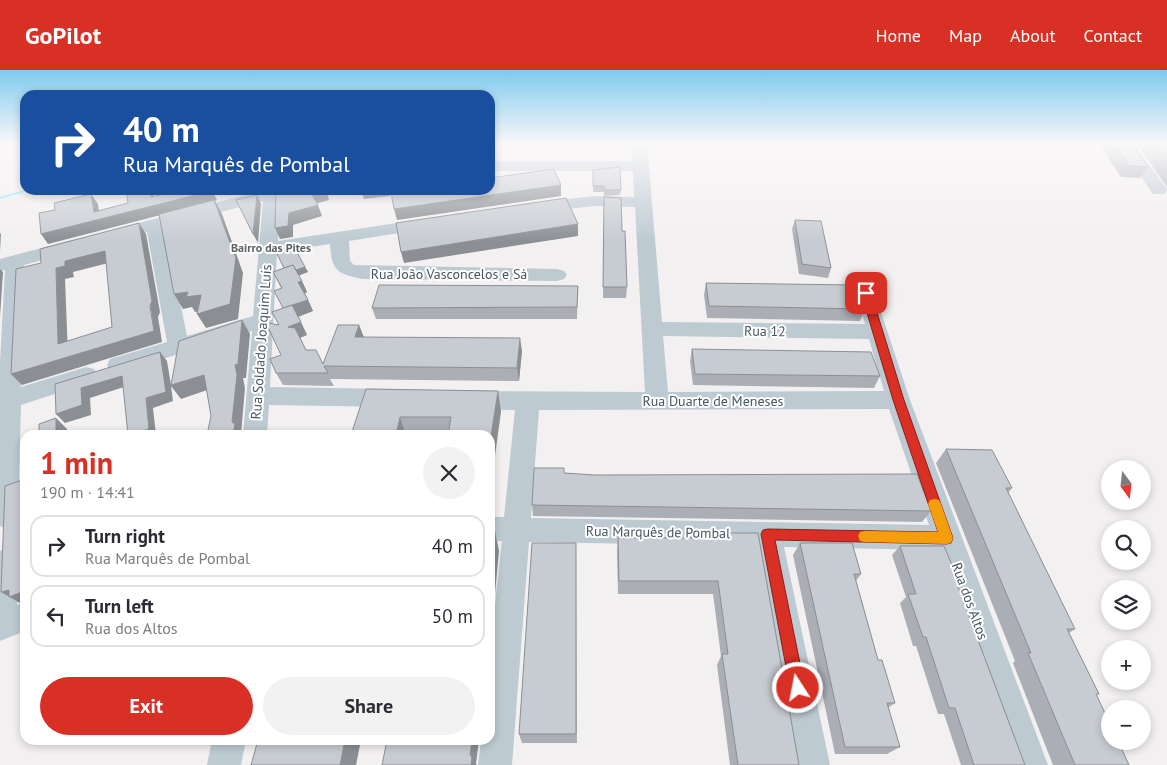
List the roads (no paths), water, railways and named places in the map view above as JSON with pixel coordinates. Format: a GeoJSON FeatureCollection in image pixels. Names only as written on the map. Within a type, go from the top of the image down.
{"type":"FeatureCollection","features":[{"type":"Feature","properties":{"kind":"street"},"geometry":{"type":"LineString","coordinates":[[641,176],[657,401]]}},
{"type":"Feature","properties":{"kind":"street"},"geometry":{"type":"LineString","coordinates":[[1149,176],[1159,190]]}},
{"type":"Feature","properties":{"kind":"street"},"geometry":{"type":"LineString","coordinates":[[9,622],[4,401],[7,263],[261,195]]}},
{"type":"Feature","properties":{"kind":"street","name":"Rua Soldado Joaquim Luís"},"geometry":{"type":"LineString","coordinates":[[255,430],[272,195]]}},
{"type":"Feature","properties":{"kind":"street"},"geometry":{"type":"LineString","coordinates":[[520,209],[579,202],[642,202]]}},
{"type":"Feature","properties":{"kind":"street"},"geometry":{"type":"LineString","coordinates":[[267,248],[444,221]]}},
{"type":"Feature","properties":{"kind":"street"},"geometry":{"type":"LineString","coordinates":[[155,224],[178,346]]}},
{"type":"Feature","properties":{"kind":"street","name":"Rua João Vasconcelos e Sá"},"geometry":{"type":"LineString","coordinates":[[339,237],[341,264],[348,270],[362,273],[557,275]]}},
{"type":"Feature","properties":{"kind":"street","name":"Rua dos Altos"},"geometry":{"type":"LineString","coordinates":[[866,293],[898,400],[1031,765]]}},
{"type":"Feature","properties":{"kind":"street"},"geometry":{"type":"LineString","coordinates":[[4,401],[262,320]]}},
{"type":"Feature","properties":{"kind":"street","name":"Rua 12"},"geometry":{"type":"LineString","coordinates":[[652,329],[878,332]]}},
{"type":"Feature","properties":{"kind":"street","name":"Rua Duarte de Meneses"},"geometry":{"type":"LineString","coordinates":[[257,396],[528,401],[898,400]]}},
{"type":"Feature","properties":{"kind":"street"},"geometry":{"type":"LineString","coordinates":[[495,765],[503,529],[528,401]]}},
{"type":"Feature","properties":{"kind":"street","name":"Rua Marquês de Pombal"},"geometry":{"type":"LineString","coordinates":[[503,529],[947,538]]}},
{"type":"Feature","properties":{"kind":"street"},"geometry":{"type":"LineString","coordinates":[[768,534],[813,765]]}},
{"type":"Feature","properties":{"kind":"street"},"geometry":{"type":"LineString","coordinates":[[224,765],[228,745]]}},
{"type":"Feature","properties":{"kind":"waterway"},"geometry":{"type":"LineString","coordinates":[[0,198],[20,192]]}},
{"type":"Feature","properties":{"kind":"district","name":"Bairro das Pites"},"geometry":{"type":"Point","coordinates":[271,248]}}]}
